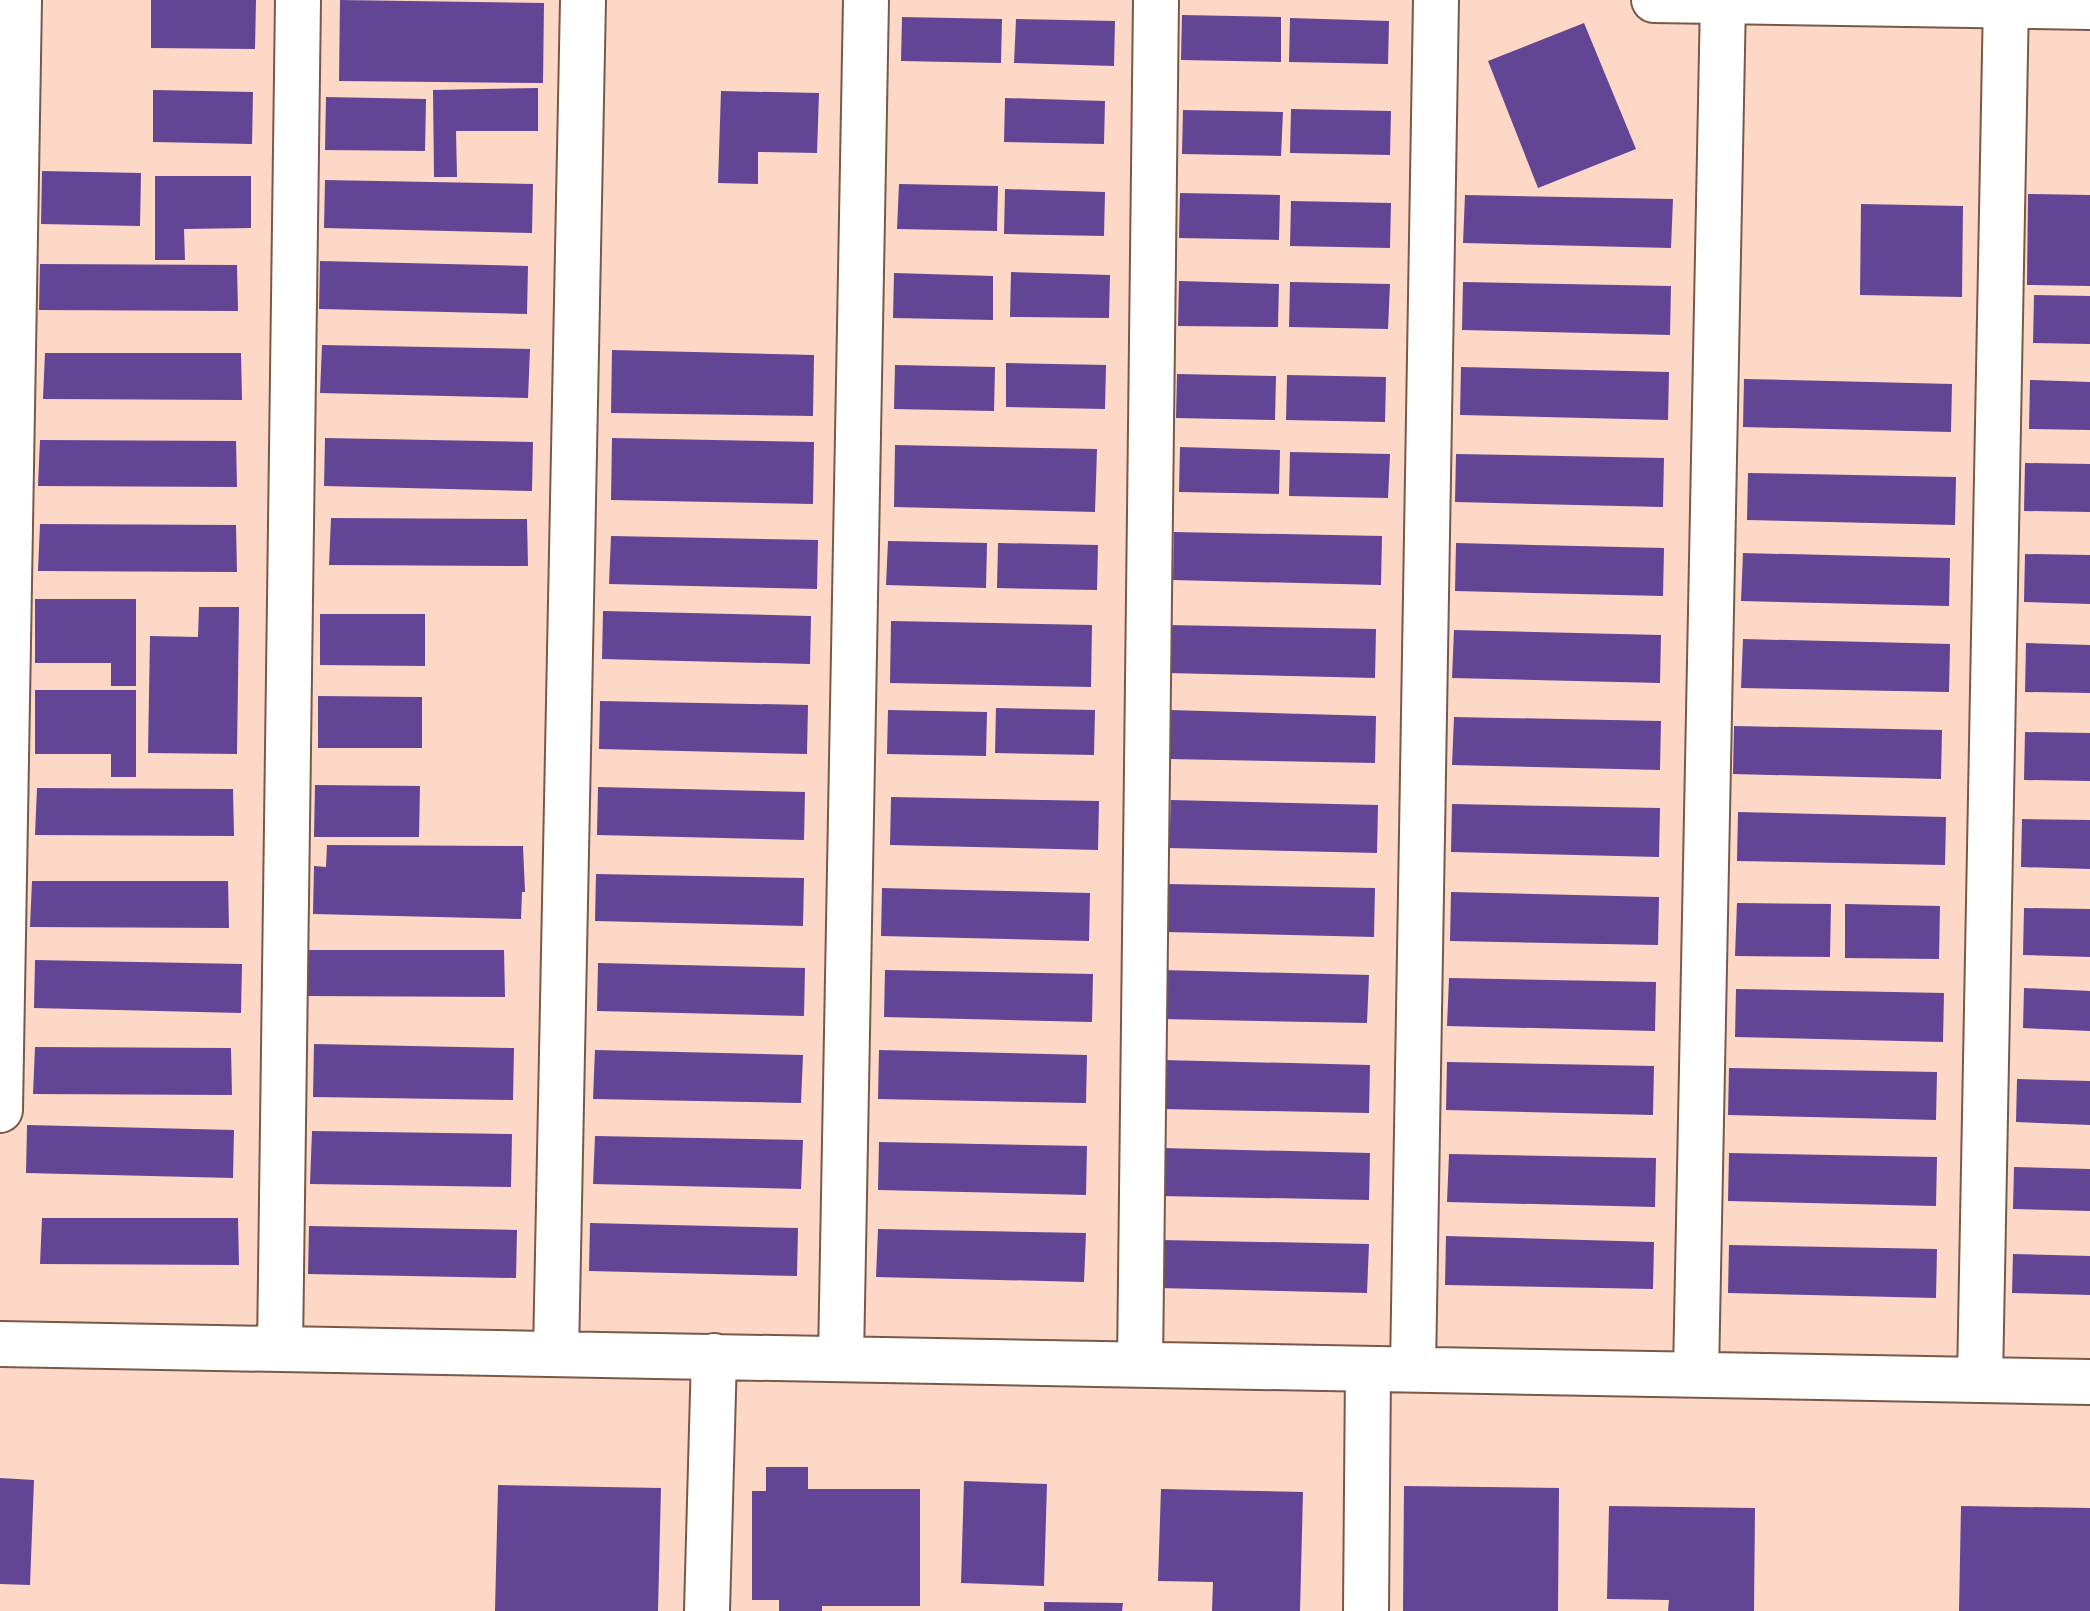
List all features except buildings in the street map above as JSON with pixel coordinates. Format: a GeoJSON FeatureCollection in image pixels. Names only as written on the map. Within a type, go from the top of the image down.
{"type":"FeatureCollection","features":[{"type":"Feature","properties":{"kind":"street"},"geometry":{"type":"LineString","coordinates":[[0,1110],[19,0]]}},
{"type":"Feature","properties":{"kind":"street"},"geometry":{"type":"LineString","coordinates":[[280,1349],[298,0]]}},
{"type":"Feature","properties":{"kind":"street"},"geometry":{"type":"LineString","coordinates":[[556,1354],[583,0]]}},
{"type":"Feature","properties":{"kind":"street"},"geometry":{"type":"LineString","coordinates":[[841,1359],[866,0]]}},
{"type":"Feature","properties":{"kind":"street"},"geometry":{"type":"LineString","coordinates":[[1140,1364],[1156,0]]}},
{"type":"Feature","properties":{"kind":"street"},"geometry":{"type":"LineString","coordinates":[[1413,1369],[1436,0]]}},
{"type":"Feature","properties":{"kind":"street"},"geometry":{"type":"LineString","coordinates":[[1654,0],[2006,3],[2090,7]]}},
{"type":"Feature","properties":{"kind":"street"},"geometry":{"type":"LineString","coordinates":[[1696,1374],[1723,1]]}},
{"type":"Feature","properties":{"kind":"street"},"geometry":{"type":"LineString","coordinates":[[1980,1380],[2006,3]]}},
{"type":"Feature","properties":{"kind":"street"},"geometry":{"type":"LineString","coordinates":[[0,1344],[2090,1382]]}},
{"type":"Feature","properties":{"kind":"street"},"geometry":{"type":"LineString","coordinates":[[707,1611],[714,1356]]}},
{"type":"Feature","properties":{"kind":"street"},"geometry":{"type":"LineString","coordinates":[[1366,1611],[1368,1369]]}}]}
